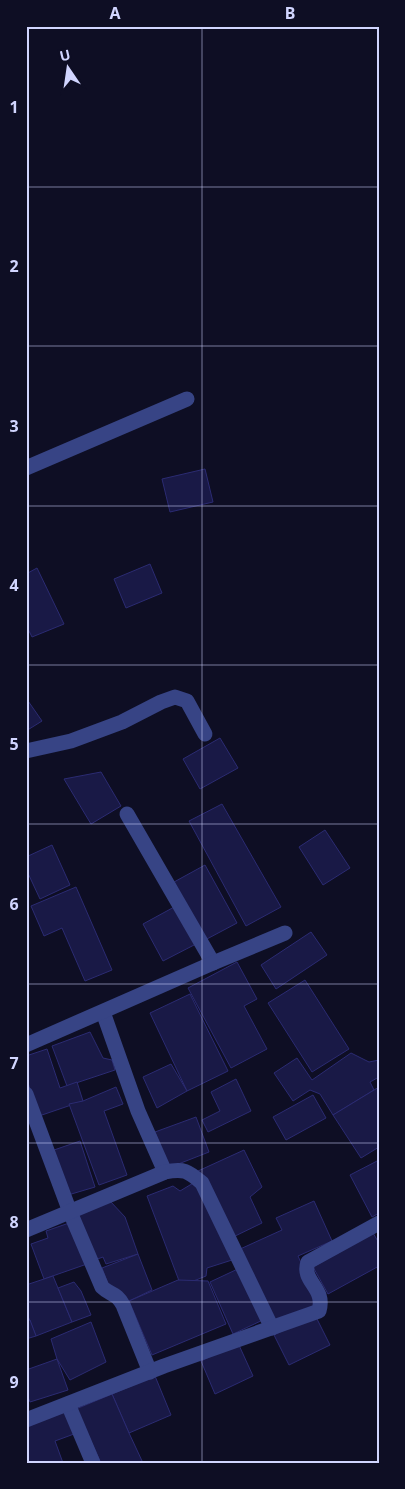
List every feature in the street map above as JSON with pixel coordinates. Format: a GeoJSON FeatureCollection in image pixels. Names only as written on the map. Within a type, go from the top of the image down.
{"type":"FeatureCollection","features":[{"type":"Feature","properties":{"kind":"street"},"geometry":{"type":"LineString","coordinates":[[26,468],[187,399]]}},
{"type":"Feature","properties":{"kind":"street"},"geometry":{"type":"LineString","coordinates":[[26,751],[71,740],[113,725],[175,697],[187,701],[205,734]]}},
{"type":"Feature","properties":{"kind":"street"},"geometry":{"type":"LineString","coordinates":[[126,814],[214,963]]}},
{"type":"Feature","properties":{"kind":"street"},"geometry":{"type":"LineString","coordinates":[[26,1045],[285,934]]}},
{"type":"Feature","properties":{"kind":"street"},"geometry":{"type":"LineString","coordinates":[[103,1012],[138,1111],[165,1172]]}},
{"type":"Feature","properties":{"kind":"street"},"geometry":{"type":"LineString","coordinates":[[26,1094],[70,1212],[102,1287],[107,1292],[118,1296],[123,1304],[150,1372]]}},
{"type":"Feature","properties":{"kind":"street"},"geometry":{"type":"LineString","coordinates":[[26,1230],[165,1172],[177,1170],[190,1173],[202,1183],[272,1328]]}},
{"type":"Feature","properties":{"kind":"street"},"geometry":{"type":"LineString","coordinates":[[26,1420],[150,1372],[319,1311],[321,1305],[320,1296],[307,1275],[308,1262],[379,1223]]}},
{"type":"Feature","properties":{"kind":"street"},"geometry":{"type":"LineString","coordinates":[[68,1404],[93,1463]]}},
{"type":"Feature","properties":{"kind":"building"},"geometry":{"type":"Polygon","coordinates":[[[205,469],[213,502],[170,512],[162,479],[205,469]]]}},
{"type":"Feature","properties":{"kind":"building"},"geometry":{"type":"Polygon","coordinates":[[[150,564],[162,593],[126,608],[114,579],[150,564]]]}},
{"type":"Feature","properties":{"kind":"building"},"geometry":{"type":"Polygon","coordinates":[[[37,568],[64,624],[32,637],[26,625],[26,574],[37,568]]]}},
{"type":"Feature","properties":{"kind":"building"},"geometry":{"type":"Polygon","coordinates":[[[26,698],[42,721],[26,731],[26,698]]]}},
{"type":"Feature","properties":{"kind":"building"},"geometry":{"type":"Polygon","coordinates":[[[220,738],[238,768],[200,789],[183,759],[220,738]]]}},
{"type":"Feature","properties":{"kind":"building"},"geometry":{"type":"Polygon","coordinates":[[[101,772],[121,806],[91,824],[64,779],[101,772]]]}},
{"type":"Feature","properties":{"kind":"building"},"geometry":{"type":"Polygon","coordinates":[[[222,804],[281,907],[246,926],[189,821],[222,804]]]}},
{"type":"Feature","properties":{"kind":"building"},"geometry":{"type":"Polygon","coordinates":[[[325,830],[350,868],[323,885],[299,847],[325,830]]]}},
{"type":"Feature","properties":{"kind":"building"},"geometry":{"type":"Polygon","coordinates":[[[52,845],[70,885],[40,899],[26,869],[26,857],[52,845]]]}},
{"type":"Feature","properties":{"kind":"building"},"geometry":{"type":"Polygon","coordinates":[[[205,865],[237,923],[205,940],[174,882],[205,865]]]}},
{"type":"Feature","properties":{"kind":"building"},"geometry":{"type":"Polygon","coordinates":[[[76,887],[112,970],[85,981],[62,928],[44,936],[31,906],[76,887]]]}},
{"type":"Feature","properties":{"kind":"building"},"geometry":{"type":"Polygon","coordinates":[[[176,906],[196,944],[163,961],[143,924],[176,906]]]}},
{"type":"Feature","properties":{"kind":"building"},"geometry":{"type":"Polygon","coordinates":[[[311,932],[327,955],[276,989],[261,965],[311,932]]]}},
{"type":"Feature","properties":{"kind":"building"},"geometry":{"type":"Polygon","coordinates":[[[237,962],[257,999],[244,1006],[267,1049],[231,1068],[188,988],[237,962]]]}},
{"type":"Feature","properties":{"kind":"building"},"geometry":{"type":"Polygon","coordinates":[[[305,980],[349,1049],[312,1072],[268,1003],[305,980]]]}},
{"type":"Feature","properties":{"kind":"building"},"geometry":{"type":"Polygon","coordinates":[[[190,994],[228,1071],[187,1091],[150,1013],[190,994]]]}},
{"type":"Feature","properties":{"kind":"building"},"geometry":{"type":"Polygon","coordinates":[[[90,1032],[103,1058],[112,1060],[115,1070],[67,1086],[52,1046],[90,1032]]]}},
{"type":"Feature","properties":{"kind":"building"},"geometry":{"type":"Polygon","coordinates":[[[47,1049],[60,1088],[77,1082],[83,1101],[39,1116],[26,1077],[26,1056],[47,1049]]]}},
{"type":"Feature","properties":{"kind":"building"},"geometry":{"type":"Polygon","coordinates":[[[351,1053],[369,1062],[379,1060],[379,1077],[370,1082],[374,1090],[333,1115],[320,1094],[310,1090],[293,1101],[274,1073],[297,1058],[312,1080],[351,1053]]]}},
{"type":"Feature","properties":{"kind":"building"},"geometry":{"type":"Polygon","coordinates":[[[171,1064],[187,1091],[157,1108],[143,1077],[171,1064]]]}},
{"type":"Feature","properties":{"kind":"building"},"geometry":{"type":"Polygon","coordinates":[[[236,1079],[251,1111],[208,1132],[202,1120],[220,1111],[211,1092],[236,1079]]]}},
{"type":"Feature","properties":{"kind":"building"},"geometry":{"type":"Polygon","coordinates":[[[116,1087],[123,1104],[104,1111],[127,1175],[99,1185],[69,1104],[83,1101],[116,1087]]]}},
{"type":"Feature","properties":{"kind":"building"},"geometry":{"type":"Polygon","coordinates":[[[379,1087],[379,1147],[361,1158],[333,1115],[379,1087]]]}},
{"type":"Feature","properties":{"kind":"building"},"geometry":{"type":"Polygon","coordinates":[[[313,1095],[326,1118],[286,1140],[273,1117],[313,1095]]]}},
{"type":"Feature","properties":{"kind":"building"},"geometry":{"type":"Polygon","coordinates":[[[196,1117],[209,1152],[168,1168],[155,1132],[196,1117]]]}},
{"type":"Feature","properties":{"kind":"building"},"geometry":{"type":"Polygon","coordinates":[[[80,1141],[95,1187],[68,1195],[54,1150],[80,1141]]]}},
{"type":"Feature","properties":{"kind":"building"},"geometry":{"type":"Polygon","coordinates":[[[244,1150],[262,1187],[250,1197],[262,1223],[231,1238],[198,1171],[244,1150]]]}},
{"type":"Feature","properties":{"kind":"building"},"geometry":{"type":"Polygon","coordinates":[[[379,1160],[379,1213],[372,1217],[350,1175],[379,1160]]]}},
{"type":"Feature","properties":{"kind":"building"},"geometry":{"type":"Polygon","coordinates":[[[195,1182],[232,1260],[207,1268],[206,1276],[181,1286],[147,1196],[173,1186],[180,1191],[195,1182]]]}},
{"type":"Feature","properties":{"kind":"building"},"geometry":{"type":"Polygon","coordinates":[[[110,1201],[125,1217],[138,1254],[106,1264],[103,1257],[92,1261],[74,1215],[110,1201]]]}},
{"type":"Feature","properties":{"kind":"building"},"geometry":{"type":"Polygon","coordinates":[[[314,1201],[332,1241],[298,1256],[319,1303],[273,1326],[238,1250],[282,1230],[276,1218],[314,1201]]]}},
{"type":"Feature","properties":{"kind":"building"},"geometry":{"type":"Polygon","coordinates":[[[72,1222],[87,1264],[44,1279],[31,1244],[48,1238],[46,1231],[72,1222]]]}},
{"type":"Feature","properties":{"kind":"building"},"geometry":{"type":"Polygon","coordinates":[[[373,1233],[379,1243],[379,1266],[328,1294],[313,1267],[373,1233]]]}},
{"type":"Feature","properties":{"kind":"building"},"geometry":{"type":"Polygon","coordinates":[[[138,1254],[152,1290],[129,1301],[109,1287],[102,1268],[138,1254]]]}},
{"type":"Feature","properties":{"kind":"building"},"geometry":{"type":"Polygon","coordinates":[[[242,1267],[265,1319],[233,1334],[210,1282],[242,1267]]]}},
{"type":"Feature","properties":{"kind":"building"},"geometry":{"type":"Polygon","coordinates":[[[53,1276],[72,1322],[36,1336],[26,1311],[26,1285],[53,1276]]]}},
{"type":"Feature","properties":{"kind":"building"},"geometry":{"type":"Polygon","coordinates":[[[178,1280],[208,1281],[226,1324],[152,1355],[129,1301],[178,1280]]]}},
{"type":"Feature","properties":{"kind":"building"},"geometry":{"type":"Polygon","coordinates":[[[74,1282],[81,1291],[91,1315],[72,1322],[58,1288],[74,1282]]]}},
{"type":"Feature","properties":{"kind":"building"},"geometry":{"type":"Polygon","coordinates":[[[315,1315],[330,1345],[289,1365],[274,1335],[315,1315]]]}},
{"type":"Feature","properties":{"kind":"building"},"geometry":{"type":"Polygon","coordinates":[[[30,1320],[36,1336],[26,1339],[26,1321],[30,1320]]]}},
{"type":"Feature","properties":{"kind":"building"},"geometry":{"type":"Polygon","coordinates":[[[91,1322],[106,1362],[70,1380],[57,1359],[51,1339],[91,1322]]]}},
{"type":"Feature","properties":{"kind":"building"},"geometry":{"type":"Polygon","coordinates":[[[238,1343],[253,1376],[215,1394],[201,1361],[238,1343]]]}},
{"type":"Feature","properties":{"kind":"building"},"geometry":{"type":"Polygon","coordinates":[[[57,1359],[68,1390],[30,1402],[26,1392],[26,1370],[57,1359]]]}},
{"type":"Feature","properties":{"kind":"building"},"geometry":{"type":"Polygon","coordinates":[[[155,1376],[171,1415],[129,1433],[112,1394],[155,1376]]]}},
{"type":"Feature","properties":{"kind":"building"},"geometry":{"type":"Polygon","coordinates":[[[112,1394],[143,1463],[101,1463],[76,1409],[112,1394]]]}},
{"type":"Feature","properties":{"kind":"building"},"geometry":{"type":"Polygon","coordinates":[[[65,1411],[74,1434],[55,1441],[63,1463],[26,1463],[26,1427],[65,1411]]]}}]}
